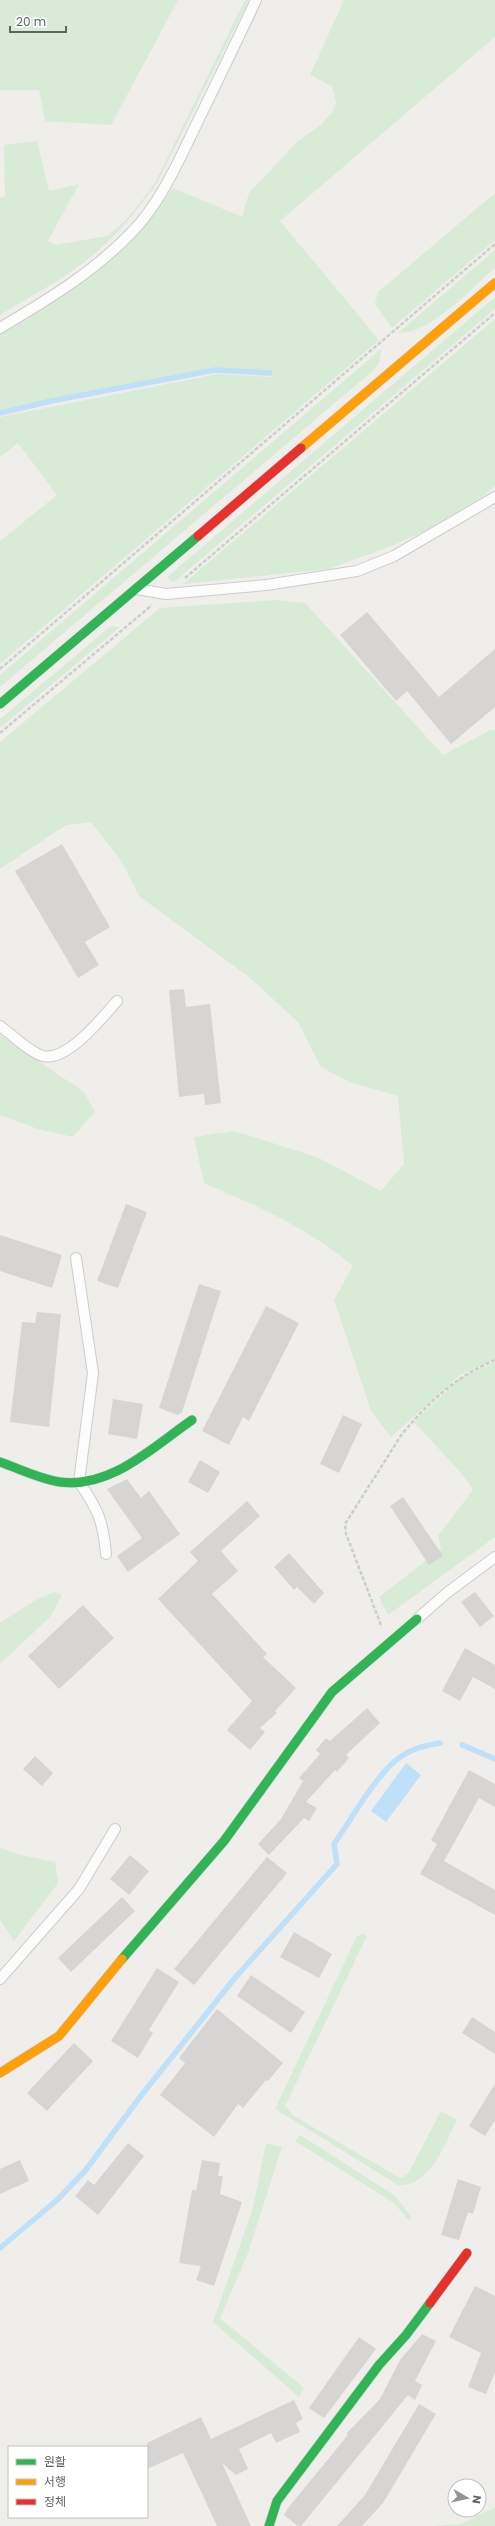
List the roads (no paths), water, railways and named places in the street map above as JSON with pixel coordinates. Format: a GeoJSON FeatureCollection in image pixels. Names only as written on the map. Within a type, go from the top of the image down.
{"type":"FeatureCollection","features":[{"type":"Feature","properties":{"kind":"street"},"geometry":{"type":"LineString","coordinates":[[0,704],[137,589],[404,358],[495,283]]}},
{"type":"Feature","properties":{"kind":"street"},"geometry":{"type":"LineString","coordinates":[[0,1462],[36,1477],[70,1484],[92,1480],[120,1470],[192,1420]]}},
{"type":"Feature","properties":{"kind":"street"},"geometry":{"type":"LineString","coordinates":[[0,2073],[58,2036],[142,1935],[224,1841],[332,1692],[417,1619]]}},
{"type":"Feature","properties":{"kind":"street"},"geometry":{"type":"LineString","coordinates":[[269,2526],[272,2512],[277,2502],[379,2365],[406,2335],[467,2253]]}},
{"type":"Feature","properties":{"kind":"lane"},"geometry":{"type":"LineString","coordinates":[[0,328],[56,294],[98,265],[133,231],[160,193],[184,150],[256,0]]}},
{"type":"Feature","properties":{"kind":"lane"},"geometry":{"type":"LineString","coordinates":[[137,589],[166,594],[266,585],[357,571],[394,556],[494,500]]}},
{"type":"Feature","properties":{"kind":"lane"},"geometry":{"type":"LineString","coordinates":[[0,1026],[42,1056],[52,1056],[80,1039],[117,1001]]}},
{"type":"Feature","properties":{"kind":"lane"},"geometry":{"type":"LineString","coordinates":[[76,1258],[93,1372],[79,1482],[96,1506],[104,1529],[106,1554]]}},
{"type":"Feature","properties":{"kind":"lane"},"geometry":{"type":"LineString","coordinates":[[417,1619],[448,1592],[495,1557]]}},
{"type":"Feature","properties":{"kind":"lane"},"geometry":{"type":"LineString","coordinates":[[0,1979],[79,1889],[115,1829]]}},
{"type":"Feature","properties":{"kind":"water"},"geometry":{"type":"Polygon","coordinates":[[[406,1763],[421,1775],[386,1822],[371,1811],[406,1763]]]}},
{"type":"Feature","properties":{"kind":"waterway"},"geometry":{"type":"LineString","coordinates":[[0,413],[51,401],[215,370],[270,373]]}},
{"type":"Feature","properties":{"kind":"waterway"},"geometry":{"type":"LineString","coordinates":[[0,2248],[57,2200],[85,2171],[140,2097],[234,1979],[337,1864],[334,1844],[373,1785],[382,1774],[391,1764],[410,1751],[420,1747],[440,1743]]}},
{"type":"Feature","properties":{"kind":"waterway"},"geometry":{"type":"LineString","coordinates":[[462,1745],[495,1759]]}}]}
